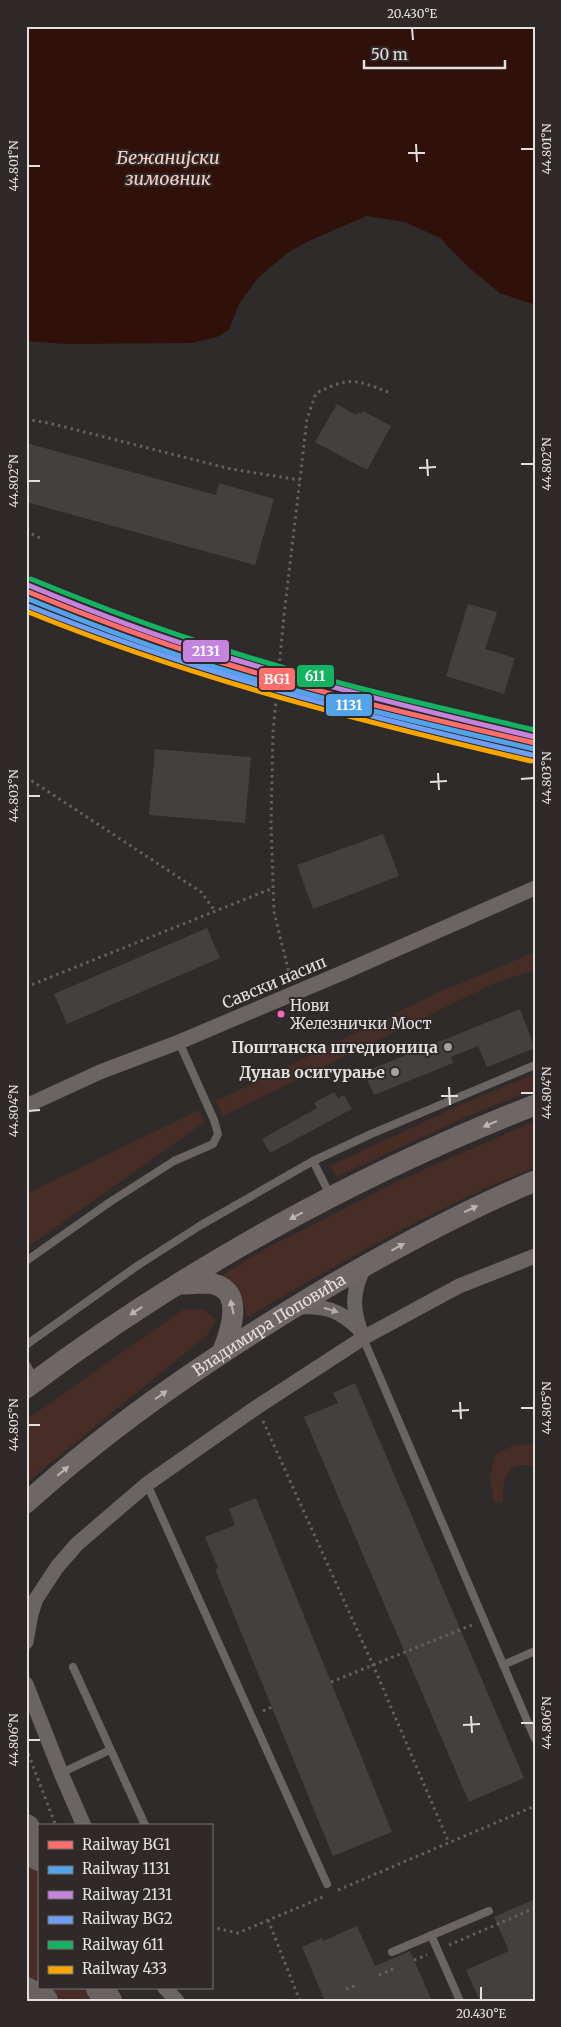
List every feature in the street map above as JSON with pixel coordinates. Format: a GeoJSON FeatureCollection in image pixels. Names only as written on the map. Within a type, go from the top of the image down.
{"type":"FeatureCollection","features":[{"type":"Feature","properties":{"kind":"highway"},"geometry":{"type":"LineString","coordinates":[[26,1828],[38,1855]]}},
{"type":"Feature","properties":{"kind":"highway"},"geometry":{"type":"LineString","coordinates":[[101,1990],[108,2001]]}},
{"type":"Feature","properties":{"kind":"highway"},"geometry":{"type":"LineString","coordinates":[[26,1992],[44,2001]]}},
{"type":"Feature","properties":{"kind":"main road"},"geometry":{"type":"LineString","coordinates":[[29,1378],[265,1232],[331,1197],[432,1149],[535,1105]]}},
{"type":"Feature","properties":{"kind":"main road","name":"Владимира Поповића"},"geometry":{"type":"LineString","coordinates":[[26,1503],[90,1447],[222,1353],[365,1266],[454,1218],[535,1181]]}},
{"type":"Feature","properties":{"kind":"main road"},"geometry":{"type":"LineString","coordinates":[[177,1285],[209,1283],[221,1288],[229,1295],[234,1309],[234,1321],[222,1353]]}},
{"type":"Feature","properties":{"kind":"street","name":"Савски насип"},"geometry":{"type":"LineString","coordinates":[[26,1106],[100,1072],[179,1042],[535,888]]}},
{"type":"Feature","properties":{"kind":"street"},"geometry":{"type":"LineString","coordinates":[[26,1642],[36,1599],[57,1567],[77,1544],[147,1484],[362,1334],[459,1286],[535,1256]]}},
{"type":"Feature","properties":{"kind":"street"},"geometry":{"type":"LineString","coordinates":[[362,1334],[354,1308],[356,1289],[365,1266]]}},
{"type":"Feature","properties":{"kind":"street"},"geometry":{"type":"LineString","coordinates":[[295,1307],[316,1306],[335,1311],[348,1318],[362,1334]]}},
{"type":"Feature","properties":{"kind":"street"},"geometry":{"type":"LineString","coordinates":[[26,1684],[83,1824]]}},
{"type":"Feature","properties":{"kind":"street"},"geometry":{"type":"LineString","coordinates":[[167,1990],[177,2001]]}},
{"type":"Feature","properties":{"kind":"lane"},"geometry":{"type":"LineString","coordinates":[[26,1260],[110,1202],[174,1161],[213,1144],[218,1134],[214,1120],[179,1042]]}},
{"type":"Feature","properties":{"kind":"lane"},"geometry":{"type":"LineString","coordinates":[[26,1345],[137,1266],[193,1230],[313,1162],[372,1134],[535,1065]]}},
{"type":"Feature","properties":{"kind":"lane"},"geometry":{"type":"LineString","coordinates":[[313,1162],[331,1197]]}},
{"type":"Feature","properties":{"kind":"lane"},"geometry":{"type":"LineString","coordinates":[[362,1334],[535,1739]]}},
{"type":"Feature","properties":{"kind":"lane"},"geometry":{"type":"LineString","coordinates":[[147,1484],[327,1884]]}},
{"type":"Feature","properties":{"kind":"lane"},"geometry":{"type":"LineString","coordinates":[[503,1665],[535,1651]]}},
{"type":"Feature","properties":{"kind":"lane"},"geometry":{"type":"LineString","coordinates":[[73,1667],[144,1824]]}},
{"type":"Feature","properties":{"kind":"lane"},"geometry":{"type":"LineString","coordinates":[[61,1773],[110,1750]]}},
{"type":"Feature","properties":{"kind":"lane"},"geometry":{"type":"LineString","coordinates":[[392,1952],[489,1911]]}},
{"type":"Feature","properties":{"kind":"lane"},"geometry":{"type":"LineString","coordinates":[[432,1935],[460,2001]]}},
{"type":"Feature","properties":{"kind":"path"},"geometry":{"type":"LineString","coordinates":[[294,992],[274,912],[271,823],[273,732],[308,418],[316,393],[339,382],[360,381],[388,392]]}},
{"type":"Feature","properties":{"kind":"path"},"geometry":{"type":"LineString","coordinates":[[26,419],[53,424],[231,469],[300,480]]}},
{"type":"Feature","properties":{"kind":"path"},"geometry":{"type":"LineString","coordinates":[[26,531],[42,539]]}},
{"type":"Feature","properties":{"kind":"path"},"geometry":{"type":"LineString","coordinates":[[26,777],[201,892],[215,911]]}},
{"type":"Feature","properties":{"kind":"path"},"geometry":{"type":"LineString","coordinates":[[26,987],[273,888]]}},
{"type":"Feature","properties":{"kind":"path"},"geometry":{"type":"LineString","coordinates":[[257,1407],[373,1665],[449,1843]]}},
{"type":"Feature","properties":{"kind":"path"},"geometry":{"type":"LineString","coordinates":[[331,1682],[484,1620]]}},
{"type":"Feature","properties":{"kind":"path"},"geometry":{"type":"LineString","coordinates":[[26,1748],[55,1824]]}},
{"type":"Feature","properties":{"kind":"path"},"geometry":{"type":"LineString","coordinates":[[212,1926],[238,1933],[535,1806]]}},
{"type":"Feature","properties":{"kind":"path"},"geometry":{"type":"LineString","coordinates":[[414,1960],[535,1908]]}},
{"type":"Feature","properties":{"kind":"path"},"geometry":{"type":"LineString","coordinates":[[268,1920],[300,2001]]}},
{"type":"Feature","properties":{"kind":"path"},"geometry":{"type":"LineString","coordinates":[[379,1975],[393,1968]]}},
{"type":"Feature","properties":{"kind":"path"},"geometry":{"type":"LineString","coordinates":[[346,1989],[357,1985]]}},
{"type":"Feature","properties":{"kind":"shaded area"},"geometry":{"type":"Polygon","coordinates":[[[535,952],[535,970],[495,983],[223,1116],[216,1101],[437,993],[535,952]]]}},
{"type":"Feature","properties":{"kind":"shaded area"},"geometry":{"type":"Polygon","coordinates":[[[535,1074],[535,1089],[468,1116],[336,1177],[330,1166],[464,1103],[535,1074]]]}},
{"type":"Feature","properties":{"kind":"shaded area"},"geometry":{"type":"Polygon","coordinates":[[[199,1110],[205,1122],[26,1248],[26,1194],[199,1110]]]}},
{"type":"Feature","properties":{"kind":"shaded area"},"geometry":{"type":"Polygon","coordinates":[[[535,1121],[535,1167],[461,1200],[390,1236],[250,1316],[246,1316],[243,1302],[238,1293],[219,1277],[267,1248],[398,1181],[535,1121]]]}},
{"type":"Feature","properties":{"kind":"shaded area"},"geometry":{"type":"Polygon","coordinates":[[[184,1309],[204,1310],[216,1320],[207,1335],[26,1483],[26,1420],[184,1309]]]}},
{"type":"Feature","properties":{"kind":"shaded area"},"geometry":{"type":"Polygon","coordinates":[[[535,1444],[535,1468],[523,1465],[510,1469],[505,1479],[502,1503],[494,1502],[490,1475],[495,1454],[514,1445],[535,1444]]]}},
{"type":"Feature","properties":{"kind":"shaded area"},"geometry":{"type":"Polygon","coordinates":[[[26,1850],[38,1875],[38,1990],[26,1983],[26,1850]]]}},
{"type":"Feature","properties":{"kind":"shaded area"},"geometry":{"type":"Polygon","coordinates":[[[39,1990],[92,1990],[99,2001],[59,2001],[39,1990]]]}},
{"type":"Feature","properties":{"kind":"water","name":"Бежанијски зимовник"},"geometry":{"type":"Polygon","coordinates":[[[26,26],[535,26],[535,305],[500,293],[468,267],[440,238],[405,222],[366,216],[309,241],[287,253],[258,278],[239,304],[229,330],[217,337],[191,343],[66,344],[26,341],[26,26]]]}},
{"type":"Feature","properties":{"kind":"building"},"geometry":{"type":"Polygon","coordinates":[[[337,404],[356,415],[358,412],[361,414],[363,411],[391,426],[367,470],[315,442],[337,404]]]}},
{"type":"Feature","properties":{"kind":"building"},"geometry":{"type":"Polygon","coordinates":[[[26,443],[216,495],[219,483],[274,499],[255,565],[26,502],[26,443]]]}},
{"type":"Feature","properties":{"kind":"building"},"geometry":{"type":"Polygon","coordinates":[[[468,604],[497,612],[485,649],[515,658],[504,694],[446,676],[468,604]]]}},
{"type":"Feature","properties":{"kind":"building"},"geometry":{"type":"Polygon","coordinates":[[[155,749],[251,757],[245,823],[149,815],[155,749]]]}},
{"type":"Feature","properties":{"kind":"building"},"geometry":{"type":"Polygon","coordinates":[[[383,834],[399,876],[313,909],[297,865],[383,834]]]}},
{"type":"Feature","properties":{"kind":"building"},"geometry":{"type":"Polygon","coordinates":[[[207,928],[220,958],[67,1024],[54,994],[207,928]]]}},
{"type":"Feature","properties":{"kind":"building"},"geometry":{"type":"Polygon","coordinates":[[[520,1009],[535,1048],[487,1067],[478,1046],[451,1057],[453,1063],[374,1095],[364,1072],[520,1009]]]}},
{"type":"Feature","properties":{"kind":"building"},"geometry":{"type":"Polygon","coordinates":[[[334,1092],[338,1098],[344,1095],[352,1109],[270,1153],[262,1139],[317,1108],[314,1103],[334,1092]]]}},
{"type":"Feature","properties":{"kind":"building"},"geometry":{"type":"Polygon","coordinates":[[[355,1383],[524,1778],[469,1802],[304,1417],[338,1403],[333,1393],[355,1383]]]}},
{"type":"Feature","properties":{"kind":"building"},"geometry":{"type":"Polygon","coordinates":[[[256,1498],[392,1832],[333,1856],[215,1569],[218,1568],[205,1537],[235,1525],[229,1509],[256,1498]]]}},
{"type":"Feature","properties":{"kind":"building"},"geometry":{"type":"Polygon","coordinates":[[[535,1899],[535,2001],[480,2001],[466,1970],[509,1951],[494,1917],[535,1899]]]}},
{"type":"Feature","properties":{"kind":"building"},"geometry":{"type":"Polygon","coordinates":[[[357,1926],[375,1966],[410,1951],[432,2001],[325,2001],[302,1947],[322,1938],[323,1941],[357,1926]]]}},
{"type":"Feature","properties":{"kind":"rail line","name":"611"},"geometry":{"type":"LineString","coordinates":[[31,579],[146,624],[295,671],[374,692],[535,730]]}},
{"type":"Feature","properties":{"kind":"rail line","name":"2131"},"geometry":{"type":"LineString","coordinates":[[28,585],[121,622],[216,654],[375,698],[535,737]]}},
{"type":"Feature","properties":{"kind":"rail line","name":"BG1"},"geometry":{"type":"LineString","coordinates":[[26,591],[141,635],[291,683],[535,743]]}},
{"type":"Feature","properties":{"kind":"rail line","name":"1131"},"geometry":{"type":"LineString","coordinates":[[26,598],[141,642],[251,678],[371,710],[534,749]]}},
{"type":"Feature","properties":{"kind":"rail line","name":"BG2"},"geometry":{"type":"LineString","coordinates":[[26,605],[151,651],[276,690],[403,724],[532,755]]}},
{"type":"Feature","properties":{"kind":"rail line","name":"433"},"geometry":{"type":"LineString","coordinates":[[26,611],[150,657],[276,696],[339,714],[531,761]]}},
{"type":"Feature","properties":{"kind":"place","name":"Нови Железнички Мост"},"geometry":{"type":"Point","coordinates":[281,1014]}},
{"type":"Feature","properties":{"kind":"place","name":"Поштанска штедионица"},"geometry":{"type":"Point","coordinates":[448,1047]}},
{"type":"Feature","properties":{"kind":"place","name":"Дунав осигурање"},"geometry":{"type":"Point","coordinates":[395,1072]}}]}
